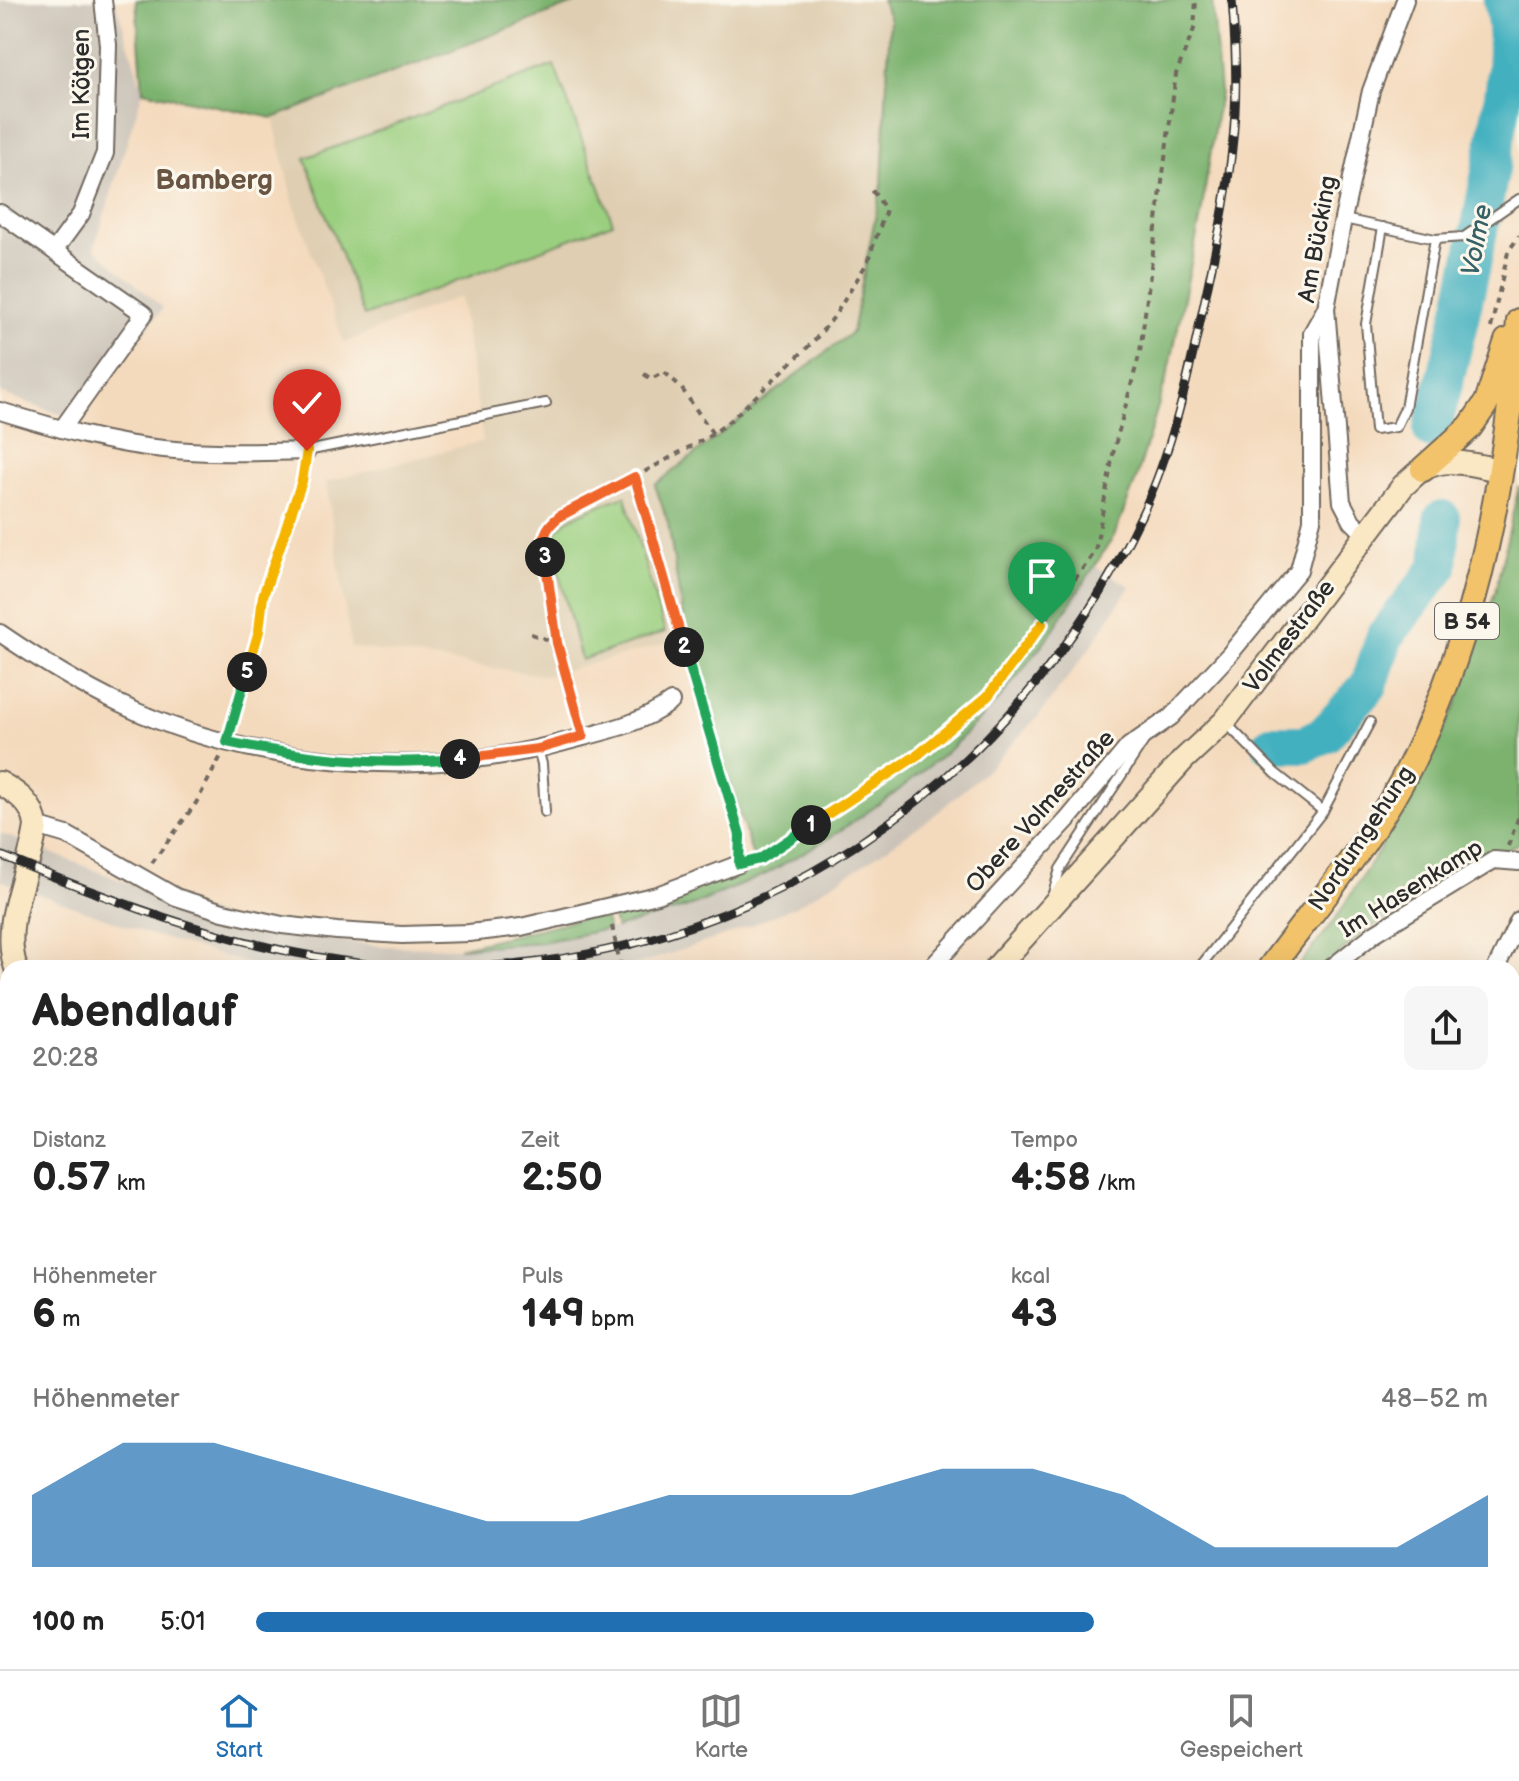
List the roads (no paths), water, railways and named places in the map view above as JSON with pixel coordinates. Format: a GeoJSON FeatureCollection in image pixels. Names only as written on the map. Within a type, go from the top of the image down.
{"type":"FeatureCollection","features":[{"type":"Feature","properties":{"kind":"main road"},"geometry":{"type":"LineString","coordinates":[[1423,469],[1470,427],[1487,402],[1519,305]]}},
{"type":"Feature","properties":{"kind":"main road","name":"B 54"},"geometry":{"type":"LineString","coordinates":[[1499,470],[1511,414],[1519,321]]}},
{"type":"Feature","properties":{"kind":"main road"},"geometry":{"type":"LineString","coordinates":[[1423,469],[1454,463],[1499,470]]}},
{"type":"Feature","properties":{"kind":"main road","name":"Volmestraße"},"geometry":{"type":"LineString","coordinates":[[1003,960],[1184,759],[1225,721],[1365,534],[1403,486],[1423,469]]}},
{"type":"Feature","properties":{"kind":"main road","name":"Nordumgehung"},"geometry":{"type":"LineString","coordinates":[[1276,960],[1351,860],[1411,765],[1443,694],[1477,588],[1499,470]]}},
{"type":"Feature","properties":{"kind":"main road"},"geometry":{"type":"LineString","coordinates":[[0,783],[19,794],[30,807],[36,826],[3,936],[12,960]]}},
{"type":"Feature","properties":{"kind":"street","name":"Im Kötgen"},"geometry":{"type":"LineString","coordinates":[[54,251],[81,214],[105,153],[108,45],[103,0]]}},
{"type":"Feature","properties":{"kind":"street","name":"Am Bücking"},"geometry":{"type":"LineString","coordinates":[[1365,534],[1352,521],[1342,502],[1326,308],[1371,91],[1405,0]]}},
{"type":"Feature","properties":{"kind":"street"},"geometry":{"type":"LineString","coordinates":[[0,213],[144,314],[62,429]]}},
{"type":"Feature","properties":{"kind":"street","name":"Obere Volmestraße"},"geometry":{"type":"LineString","coordinates":[[938,960],[1068,819],[1129,746],[1171,717],[1229,655],[1299,570],[1312,520],[1312,333],[1326,308]]}},
{"type":"Feature","properties":{"kind":"street"},"geometry":{"type":"LineString","coordinates":[[0,411],[112,441],[161,449],[307,451]]}},
{"type":"Feature","properties":{"kind":"street"},"geometry":{"type":"LineString","coordinates":[[0,633],[38,659],[121,705],[170,725],[227,742],[292,755],[383,764],[487,757],[538,749],[648,717],[671,702]]}},
{"type":"Feature","properties":{"kind":"street"},"geometry":{"type":"LineString","coordinates":[[36,826],[67,835],[176,897],[223,912],[282,925],[402,935],[469,933],[521,927],[657,895],[739,864]]}},
{"type":"Feature","properties":{"kind":"street","name":"Im Hasenkamp"},"geometry":{"type":"LineString","coordinates":[[1341,960],[1375,933],[1494,860],[1511,861]]}},
{"type":"Feature","properties":{"kind":"street"},"geometry":{"type":"LineString","coordinates":[[1500,960],[1519,920]]}},
{"type":"Feature","properties":{"kind":"lane"},"geometry":{"type":"LineString","coordinates":[[1343,219],[1435,239],[1464,237],[1519,199]]}},
{"type":"Feature","properties":{"kind":"lane"},"geometry":{"type":"LineString","coordinates":[[1383,227],[1366,324],[1375,430],[1396,427],[1405,408],[1435,239]]}},
{"type":"Feature","properties":{"kind":"lane"},"geometry":{"type":"LineString","coordinates":[[307,451],[546,403]]}},
{"type":"Feature","properties":{"kind":"lane"},"geometry":{"type":"LineString","coordinates":[[1225,721],[1275,773],[1323,811]]}},
{"type":"Feature","properties":{"kind":"lane"},"geometry":{"type":"LineString","coordinates":[[1205,960],[1323,811],[1370,722]]}},
{"type":"Feature","properties":{"kind":"lane"},"geometry":{"type":"LineString","coordinates":[[1049,907],[1060,869],[1149,733]]}},
{"type":"Feature","properties":{"kind":"lane"},"geometry":{"type":"LineString","coordinates":[[538,749],[545,812]]}},
{"type":"Feature","properties":{"kind":"waterway","name":"Volme"},"geometry":{"type":"LineString","coordinates":[[1432,430],[1472,263],[1499,122],[1507,41],[1502,0]]}},
{"type":"Feature","properties":{"kind":"waterway","name":"Volme"},"geometry":{"type":"LineString","coordinates":[[1271,744],[1305,744],[1325,734],[1369,685],[1385,636],[1439,567],[1442,519]]}},
{"type":"Feature","properties":{"kind":"railway"},"geometry":{"type":"LineString","coordinates":[[542,960],[564,958],[670,933],[770,894],[862,841],[947,776],[1023,699],[1088,611],[1142,514],[1153,488],[1172,436],[1199,327],[1228,183],[1233,135],[1236,98],[1232,0]]}},
{"type":"Feature","properties":{"kind":"railway"},"geometry":{"type":"LineString","coordinates":[[0,855],[156,915],[262,946],[340,960]]}},
{"type":"Feature","properties":{"kind":"district","name":"Bamberg"},"geometry":{"type":"Point","coordinates":[214,179]}}]}
